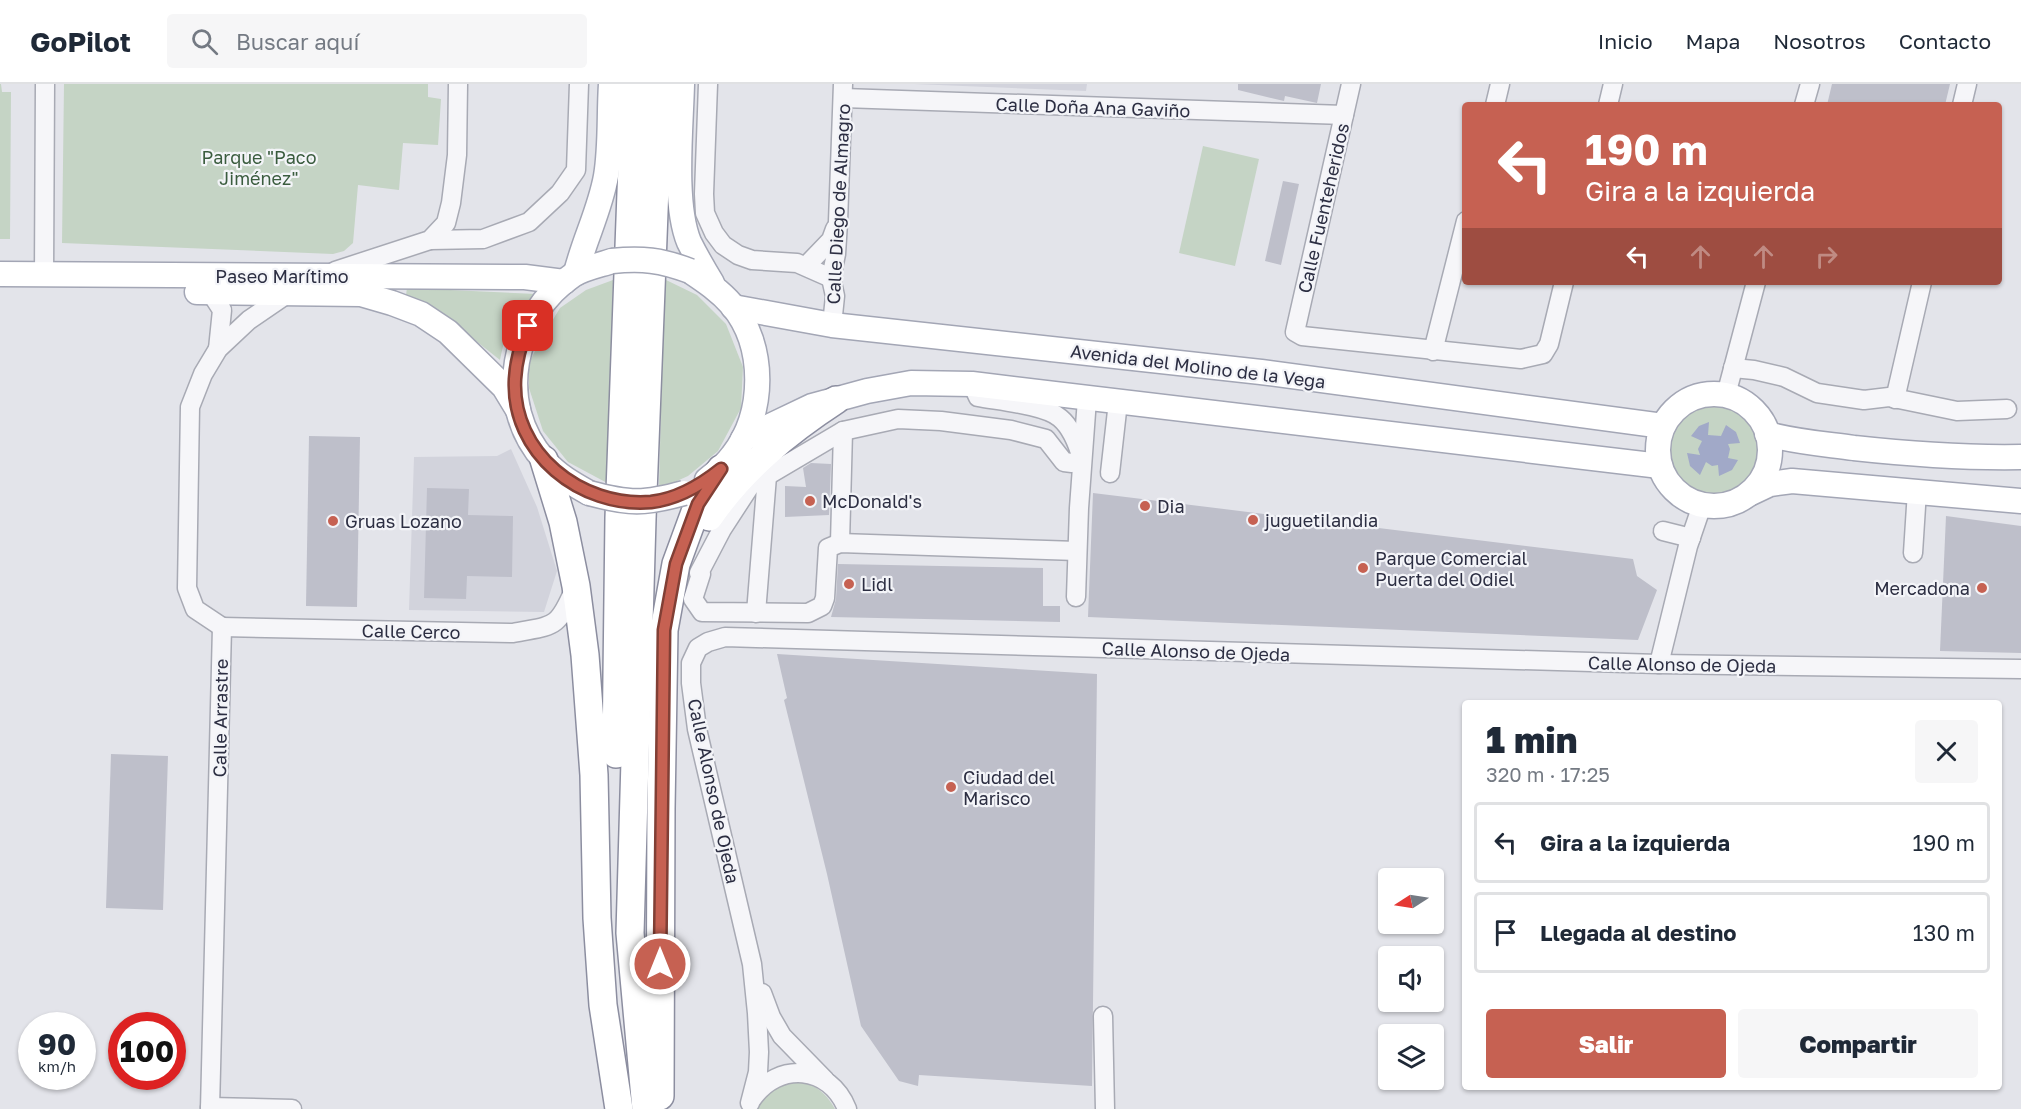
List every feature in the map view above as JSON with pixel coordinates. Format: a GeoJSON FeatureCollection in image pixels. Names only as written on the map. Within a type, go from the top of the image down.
{"type":"FeatureCollection","features":[{"type":"Feature","properties":{"kind":"highway"},"geometry":{"type":"LineString","coordinates":[[629,1109],[614,857],[618,576],[635,84]]}},
{"type":"Feature","properties":{"kind":"highway"},"geometry":{"type":"LineString","coordinates":[[646,1109],[630,933],[641,542],[659,84]]}},
{"type":"Feature","properties":{"kind":"highway"},"geometry":{"type":"LineString","coordinates":[[676,564],[724,496],[753,464],[800,423],[836,400]]}},
{"type":"Feature","properties":{"kind":"highway"},"geometry":{"type":"LineString","coordinates":[[544,460],[563,522],[576,586],[590,703],[597,918],[603,1005],[619,1109]]}},
{"type":"Feature","properties":{"kind":"highway"},"geometry":{"type":"LineString","coordinates":[[661,1109],[659,1052],[664,630],[676,564],[698,504],[721,469]]}},
{"type":"Feature","properties":{"kind":"main road"},"geometry":{"type":"LineString","coordinates":[[570,278],[595,220],[606,176],[611,84]]}},
{"type":"Feature","properties":{"kind":"main road"},"geometry":{"type":"LineString","coordinates":[[682,84],[681,213],[689,241],[713,285],[733,307],[750,338],[758,372],[755,407],[743,439],[733,455],[704,483],[684,493],[653,502],[620,502],[589,493],[564,479],[544,460],[528,436],[518,410],[515,381],[518,353],[528,326],[543,302],[570,278],[612,261],[639,258],[665,262],[690,271],[713,285]]}},
{"type":"Feature","properties":{"kind":"main road","name":"Paseo Marítimo"},"geometry":{"type":"LineString","coordinates":[[0,274],[570,278]]}},
{"type":"Feature","properties":{"kind":"main road","name":"Paseo Marítimo"},"geometry":{"type":"LineString","coordinates":[[0,289],[361,294],[420,314],[448,332],[504,387],[518,410]]}},
{"type":"Feature","properties":{"kind":"main road","name":"Avenida del Molino de la Vega"},"geometry":{"type":"LineString","coordinates":[[733,307],[832,325],[1261,372],[1663,426]]}},
{"type":"Feature","properties":{"kind":"main road"},"geometry":{"type":"LineString","coordinates":[[743,439],[812,406],[867,391],[911,383],[972,384],[1060,393],[1087,399],[1256,416],[1660,466]]}},
{"type":"Feature","properties":{"kind":"main road"},"geometry":{"type":"LineString","coordinates":[[1751,492],[1765,474],[1770,453],[1767,434],[1758,416],[1744,403],[1726,395],[1707,394],[1688,400],[1672,412],[1663,426],[1658,447],[1660,466],[1669,484],[1676,491],[1683,497],[1702,505],[1718,506],[1739,500],[1770,484],[1792,481],[2021,501]]}},
{"type":"Feature","properties":{"kind":"main road"},"geometry":{"type":"LineString","coordinates":[[1767,434],[1790,441],[1876,450],[2021,457]]}},
{"type":"Feature","properties":{"kind":"street"},"geometry":{"type":"LineString","coordinates":[[44,275],[45,84]]}},
{"type":"Feature","properties":{"kind":"street"},"geometry":{"type":"LineString","coordinates":[[430,240],[446,223],[451,203],[457,155],[458,84]]}},
{"type":"Feature","properties":{"kind":"street"},"geometry":{"type":"LineString","coordinates":[[316,277],[430,240],[483,239],[529,222],[560,193],[576,170],[579,84]]}},
{"type":"Feature","properties":{"kind":"street"},"geometry":{"type":"LineString","coordinates":[[708,84],[704,194],[708,223],[723,245],[738,255],[752,261],[797,263],[831,278]]}},
{"type":"Feature","properties":{"kind":"street","name":"Calle Fuenteheridos"},"geometry":{"type":"LineString","coordinates":[[1351,84],[1295,332],[1302,336],[1433,351]]}},
{"type":"Feature","properties":{"kind":"street"},"geometry":{"type":"LineString","coordinates":[[1496,102],[1500,84]]}},
{"type":"Feature","properties":{"kind":"street"},"geometry":{"type":"LineString","coordinates":[[1609,102],[1613,84]]}},
{"type":"Feature","properties":{"kind":"street"},"geometry":{"type":"LineString","coordinates":[[1805,102],[1810,84]]}},
{"type":"Feature","properties":{"kind":"street"},"geometry":{"type":"LineString","coordinates":[[1963,102],[1967,84]]}},
{"type":"Feature","properties":{"kind":"street","name":"Calle Doña Ana Gaviño"},"geometry":{"type":"LineString","coordinates":[[843,91],[1344,116]]}},
{"type":"Feature","properties":{"kind":"street","name":"Calle Diego de Almagro"},"geometry":{"type":"LineString","coordinates":[[832,325],[835,296],[831,278],[836,254],[843,91]]}},
{"type":"Feature","properties":{"kind":"street"},"geometry":{"type":"LineString","coordinates":[[806,266],[831,240],[838,222]]}},
{"type":"Feature","properties":{"kind":"street"},"geometry":{"type":"LineString","coordinates":[[1462,237],[1433,351],[1521,359],[1543,354],[1549,344],[1563,285]]}},
{"type":"Feature","properties":{"kind":"street"},"geometry":{"type":"LineString","coordinates":[[1726,395],[1755,285]]}},
{"type":"Feature","properties":{"kind":"street"},"geometry":{"type":"LineString","coordinates":[[1895,399],[1921,285]]}},
{"type":"Feature","properties":{"kind":"street"},"geometry":{"type":"LineString","coordinates":[[212,292],[222,310],[218,349]]}},
{"type":"Feature","properties":{"kind":"street"},"geometry":{"type":"LineString","coordinates":[[222,627],[195,609],[187,588],[190,407],[203,374],[218,349],[249,320],[287,294]]}},
{"type":"Feature","properties":{"kind":"street"},"geometry":{"type":"LineString","coordinates":[[1733,368],[1755,370],[1784,378],[1817,393],[1864,400],[1889,397],[1957,411],[2007,409]]}},
{"type":"Feature","properties":{"kind":"street"},"geometry":{"type":"LineString","coordinates":[[972,384],[978,397],[1045,410],[1061,418],[1077,442],[1073,461],[1077,551],[1076,597]]}},
{"type":"Feature","properties":{"kind":"street"},"geometry":{"type":"LineString","coordinates":[[1073,461],[1087,399]]}},
{"type":"Feature","properties":{"kind":"street"},"geometry":{"type":"LineString","coordinates":[[1110,473],[1118,402]]}},
{"type":"Feature","properties":{"kind":"street"},"geometry":{"type":"LineString","coordinates":[[1073,461],[1047,439],[1011,430],[941,421],[898,419],[843,431],[750,486],[722,529],[699,573],[693,599],[702,612],[808,613],[822,606],[825,598],[828,548],[840,543],[1077,551]]}},
{"type":"Feature","properties":{"kind":"street"},"geometry":{"type":"LineString","coordinates":[[840,543],[843,431]]}},
{"type":"Feature","properties":{"kind":"street"},"geometry":{"type":"LineString","coordinates":[[756,612],[767,476]]}},
{"type":"Feature","properties":{"kind":"street"},"geometry":{"type":"LineString","coordinates":[[1913,553],[1917,491]]}},
{"type":"Feature","properties":{"kind":"street"},"geometry":{"type":"LineString","coordinates":[[1659,664],[1691,538],[1702,505]]}},
{"type":"Feature","properties":{"kind":"street"},"geometry":{"type":"LineString","coordinates":[[1662,531],[1691,538]]}},
{"type":"Feature","properties":{"kind":"street","name":"Calle Cerco"},"geometry":{"type":"LineString","coordinates":[[222,627],[513,633],[551,626],[564,614],[576,586]]}},
{"type":"Feature","properties":{"kind":"street","name":"Calle Arrastre"},"geometry":{"type":"LineString","coordinates":[[210,1108],[222,627]]}},
{"type":"Feature","properties":{"kind":"street","name":"Calle Alonso de Ojeda"},"geometry":{"type":"LineString","coordinates":[[849,1106],[836,1089],[782,1036],[771,1017],[752,964],[697,729],[691,683],[691,663],[698,648],[708,642],[725,637],[1659,664],[2021,669]]}},
{"type":"Feature","properties":{"kind":"street","name":"Calle Alonso de Ojeda"},"geometry":{"type":"LineString","coordinates":[[749,1106],[758,1072],[759,1052],[752,964]]}},
{"type":"Feature","properties":{"kind":"street"},"geometry":{"type":"LineString","coordinates":[[1103,1016],[1105,1109]]}},
{"type":"Feature","properties":{"kind":"street"},"geometry":{"type":"LineString","coordinates":[[749,1106],[760,1089],[774,1078],[791,1073],[808,1073],[825,1080]]}},
{"type":"Feature","properties":{"kind":"street"},"geometry":{"type":"LineString","coordinates":[[210,1108],[292,1109]]}},
{"type":"Feature","properties":{"kind":"shaded area"},"geometry":{"type":"Polygon","coordinates":[[[914,84],[1087,84],[1086,91],[914,84]]]}},
{"type":"Feature","properties":{"kind":"shaded area"},"geometry":{"type":"Polygon","coordinates":[[[511,449],[537,507],[557,571],[544,612],[409,610],[414,457],[497,456],[511,449]]]}},
{"type":"Feature","properties":{"kind":"green space"},"geometry":{"type":"Polygon","coordinates":[[[0,84],[2,92],[11,92],[10,239],[0,239],[0,84]]]}},
{"type":"Feature","properties":{"kind":"green space","name":"Parque \"Paco Jiménez\""},"geometry":{"type":"Polygon","coordinates":[[[64,84],[428,84],[428,97],[441,99],[438,145],[403,143],[399,190],[358,185],[353,243],[344,251],[333,254],[62,243],[64,84]]]}},
{"type":"Feature","properties":{"kind":"green space"},"geometry":{"type":"Polygon","coordinates":[[[1203,146],[1259,159],[1235,266],[1179,253],[1203,146]]]}},
{"type":"Feature","properties":{"kind":"green space"},"geometry":{"type":"Polygon","coordinates":[[[664,279],[697,295],[726,324],[743,367],[741,408],[718,451],[688,476],[659,489],[664,279]]]}},
{"type":"Feature","properties":{"kind":"green space"},"geometry":{"type":"Polygon","coordinates":[[[613,280],[609,484],[568,462],[543,431],[529,388],[529,363],[560,308],[586,290],[613,280]]]}},
{"type":"Feature","properties":{"kind":"green space"},"geometry":{"type":"Polygon","coordinates":[[[407,288],[536,294],[512,323],[500,360],[438,311],[406,295],[407,288]]]}},
{"type":"Feature","properties":{"kind":"green space"},"geometry":{"type":"Polygon","coordinates":[[[1705,403],[1723,403],[1748,416],[1758,432],[1761,450],[1758,468],[1748,484],[1723,497],[1705,497],[1680,484],[1667,459],[1667,441],[1680,416],[1705,403]]]}},
{"type":"Feature","properties":{"kind":"green space"},"geometry":{"type":"Polygon","coordinates":[[[791,1082],[805,1083],[817,1088],[835,1109],[755,1109],[771,1089],[791,1082]]]}},
{"type":"Feature","properties":{"kind":"water"},"geometry":{"type":"Polygon","coordinates":[[[1709,422],[1708,435],[1721,436],[1726,425],[1736,432],[1740,443],[1728,444],[1730,449],[1728,458],[1738,460],[1732,470],[1719,476],[1718,465],[1712,466],[1706,462],[1700,475],[1690,466],[1687,453],[1700,455],[1698,449],[1702,441],[1691,436],[1699,426],[1709,422]]]}},
{"type":"Feature","properties":{"kind":"building"},"geometry":{"type":"Polygon","coordinates":[[[1238,84],[1321,84],[1317,103],[1285,96],[1284,101],[1238,90],[1238,84]]]}},
{"type":"Feature","properties":{"kind":"building"},"geometry":{"type":"Polygon","coordinates":[[[1832,84],[1950,84],[1946,102],[1828,102],[1832,84]]]}},
{"type":"Feature","properties":{"kind":"building"},"geometry":{"type":"Polygon","coordinates":[[[1283,181],[1299,184],[1281,265],[1265,261],[1283,181]]]}},
{"type":"Feature","properties":{"kind":"building","name":"Gruas Lozano"},"geometry":{"type":"Polygon","coordinates":[[[309,436],[360,437],[357,607],[306,606],[309,436]]]}},
{"type":"Feature","properties":{"kind":"building","name":"McDonald's"},"geometry":{"type":"Polygon","coordinates":[[[811,463],[831,464],[829,515],[785,517],[785,486],[806,487],[803,468],[811,463]]]}},
{"type":"Feature","properties":{"kind":"building"},"geometry":{"type":"Polygon","coordinates":[[[427,488],[469,489],[468,515],[513,516],[512,577],[467,576],[466,599],[424,598],[427,488]]]}},
{"type":"Feature","properties":{"kind":"building","name":"Parque Comercial Puerta del Odiel"},"geometry":{"type":"Polygon","coordinates":[[[1093,493],[1633,559],[1637,576],[1657,590],[1638,640],[1088,617],[1093,493]]]}},
{"type":"Feature","properties":{"kind":"building","name":"Mercadona"},"geometry":{"type":"Polygon","coordinates":[[[1946,516],[2021,526],[2021,653],[1940,651],[1946,516]]]}},
{"type":"Feature","properties":{"kind":"building"},"geometry":{"type":"Polygon","coordinates":[[[838,564],[1043,568],[1043,606],[1060,606],[1060,622],[831,617],[836,599],[838,564]]]}},
{"type":"Feature","properties":{"kind":"building","name":"Ciudad del Marisco"},"geometry":{"type":"Polygon","coordinates":[[[777,654],[1097,674],[1092,1086],[919,1075],[918,1086],[899,1081],[861,1026],[827,874],[784,700],[787,698],[777,654]]]}},
{"type":"Feature","properties":{"kind":"building"},"geometry":{"type":"Polygon","coordinates":[[[111,754],[168,756],[163,910],[106,908],[111,754]]]}},
{"type":"Feature","properties":{"kind":"place","name":"McDonald's"},"geometry":{"type":"Point","coordinates":[810,501]}},
{"type":"Feature","properties":{"kind":"place","name":"Dia"},"geometry":{"type":"Point","coordinates":[1145,506]}},
{"type":"Feature","properties":{"kind":"place","name":"juguetilandia"},"geometry":{"type":"Point","coordinates":[1253,520]}},
{"type":"Feature","properties":{"kind":"place","name":"Gruas Lozano"},"geometry":{"type":"Point","coordinates":[333,521]}},
{"type":"Feature","properties":{"kind":"place","name":"Parque Comercial Puerta del Odiel"},"geometry":{"type":"Point","coordinates":[1363,568]}},
{"type":"Feature","properties":{"kind":"place","name":"Lidl"},"geometry":{"type":"Point","coordinates":[849,584]}},
{"type":"Feature","properties":{"kind":"place","name":"Mercadona"},"geometry":{"type":"Point","coordinates":[1982,588]}},
{"type":"Feature","properties":{"kind":"place","name":"Ciudad del Marisco"},"geometry":{"type":"Point","coordinates":[951,787]}},
{"type":"Feature","properties":{"kind":"route"},"geometry":{"type":"LineString","coordinates":[[528,326],[518,353],[515,381],[518,410],[528,436],[544,460],[564,479],[589,493],[620,502],[653,502],[684,493],[704,483],[721,469],[698,504],[676,564],[664,630],[660,964]]}}]}
